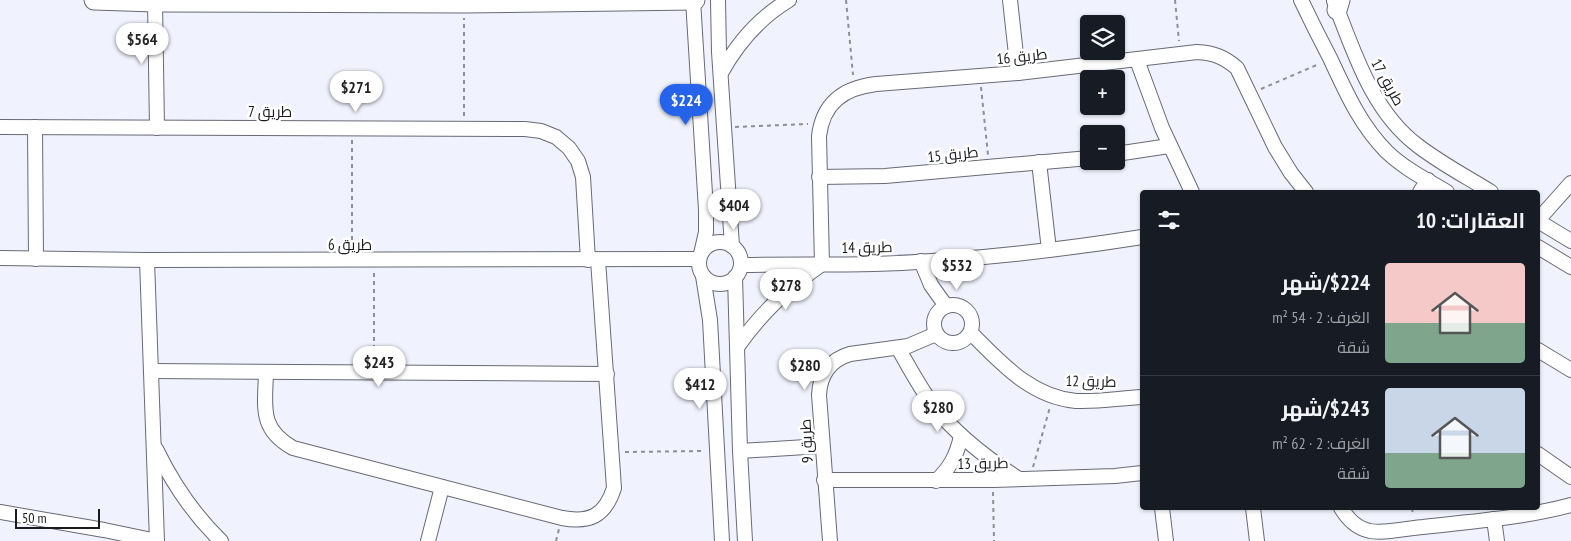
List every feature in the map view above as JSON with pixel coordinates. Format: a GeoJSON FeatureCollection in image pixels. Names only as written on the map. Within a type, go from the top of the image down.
{"type":"FeatureCollection","features":[{"type":"Feature","properties":{"kind":"street"},"geometry":{"type":"LineString","coordinates":[[94,0],[155,2],[464,3],[694,0],[706,210],[706,232],[699,265],[703,276],[709,314],[722,541]]}},
{"type":"Feature","properties":{"kind":"street"},"geometry":{"type":"LineString","coordinates":[[718,0],[723,128],[732,246]]}},
{"type":"Feature","properties":{"kind":"street"},"geometry":{"type":"LineString","coordinates":[[721,73],[735,49],[752,28],[789,0]]}},
{"type":"Feature","properties":{"kind":"street"},"geometry":{"type":"LineString","coordinates":[[1010,0],[1018,73]]}},
{"type":"Feature","properties":{"kind":"street"},"geometry":{"type":"LineString","coordinates":[[1301,0],[1356,113],[1373,137],[1405,167],[1444,190]]}},
{"type":"Feature","properties":{"kind":"street"},"geometry":{"type":"LineString","coordinates":[[155,2],[157,128]]}},
{"type":"Feature","properties":{"kind":"street","name":"طريق 17"},"geometry":{"type":"LineString","coordinates":[[1337,3],[1370,87],[1382,109],[1398,128],[1417,145],[1488,190]]}},
{"type":"Feature","properties":{"kind":"street","name":"طريق 16"},"geometry":{"type":"LineString","coordinates":[[822,264],[818,136],[820,124],[824,113],[832,102],[843,94],[855,88],[876,84],[1018,73],[1197,52],[1213,53],[1226,59],[1237,68],[1275,147],[1304,190]]}},
{"type":"Feature","properties":{"kind":"street"},"geometry":{"type":"LineString","coordinates":[[1137,60],[1169,146],[1191,190]]}},
{"type":"Feature","properties":{"kind":"street","name":"طريق 7"},"geometry":{"type":"LineString","coordinates":[[0,127],[525,129],[541,131],[556,137],[569,148],[578,161],[583,177],[607,374],[614,488],[610,501],[602,511],[591,518],[578,521],[562,518],[293,448],[280,441],[271,430],[266,416],[266,373]]}},
{"type":"Feature","properties":{"kind":"street"},"geometry":{"type":"LineString","coordinates":[[35,128],[36,259]]}},
{"type":"Feature","properties":{"kind":"street"},"geometry":{"type":"LineString","coordinates":[[1125,153],[1169,146]]}},
{"type":"Feature","properties":{"kind":"street","name":"طريق 15"},"geometry":{"type":"LineString","coordinates":[[819,177],[885,176],[1080,159]]}},
{"type":"Feature","properties":{"kind":"street"},"geometry":{"type":"LineString","coordinates":[[1039,162],[1049,250]]}},
{"type":"Feature","properties":{"kind":"street"},"geometry":{"type":"LineString","coordinates":[[1421,190],[1428,180]]}},
{"type":"Feature","properties":{"kind":"street"},"geometry":{"type":"LineString","coordinates":[[1540,219],[1571,183]]}},
{"type":"Feature","properties":{"kind":"street"},"geometry":{"type":"LineString","coordinates":[[1540,222],[1571,241]]}},
{"type":"Feature","properties":{"kind":"street","name":"طريق 14"},"geometry":{"type":"LineString","coordinates":[[738,271],[822,264],[922,261],[1049,250],[1140,237]]}},
{"type":"Feature","properties":{"kind":"street"},"geometry":{"type":"LineString","coordinates":[[700,257],[707,246],[722,242],[732,246],[739,254],[740,451],[746,541]]}},
{"type":"Feature","properties":{"kind":"street"},"geometry":{"type":"LineString","coordinates":[[1540,248],[1571,267]]}},
{"type":"Feature","properties":{"kind":"street","name":"طريق 6"},"geometry":{"type":"LineString","coordinates":[[0,258],[147,260],[593,260],[700,257]]}},
{"type":"Feature","properties":{"kind":"street"},"geometry":{"type":"LineString","coordinates":[[0,512],[52,520],[157,541],[147,260]]}},
{"type":"Feature","properties":{"kind":"street"},"geometry":{"type":"LineString","coordinates":[[922,261],[931,285],[946,306]]}},
{"type":"Feature","properties":{"kind":"street"},"geometry":{"type":"LineString","coordinates":[[738,346],[767,309],[784,292],[822,264]]}},
{"type":"Feature","properties":{"kind":"street"},"geometry":{"type":"LineString","coordinates":[[703,276],[712,282],[722,284],[727,283],[738,271]]}},
{"type":"Feature","properties":{"kind":"street"},"geometry":{"type":"LineString","coordinates":[[946,306],[960,306],[970,314],[973,326],[971,333],[957,344],[945,342],[936,334],[934,328],[936,314],[946,306]]}},
{"type":"Feature","properties":{"kind":"street","name":"طريق 12"},"geometry":{"type":"LineString","coordinates":[[971,333],[1014,375],[1033,387],[1053,396],[1077,401],[1140,396]]}},
{"type":"Feature","properties":{"kind":"street","name":"طريق 9"},"geometry":{"type":"LineString","coordinates":[[830,541],[822,446],[820,385],[822,376],[833,362],[841,357],[850,354],[898,348],[918,343],[936,334]]}},
{"type":"Feature","properties":{"kind":"street"},"geometry":{"type":"LineString","coordinates":[[898,348],[932,404],[961,436],[979,452],[1024,479]]}},
{"type":"Feature","properties":{"kind":"street"},"geometry":{"type":"LineString","coordinates":[[1540,354],[1571,370]]}},
{"type":"Feature","properties":{"kind":"street"},"geometry":{"type":"LineString","coordinates":[[151,372],[607,374]]}},
{"type":"Feature","properties":{"kind":"street"},"geometry":{"type":"LineString","coordinates":[[936,481],[950,466],[961,436]]}},
{"type":"Feature","properties":{"kind":"street"},"geometry":{"type":"LineString","coordinates":[[154,444],[166,470],[182,496],[221,541]]}},
{"type":"Feature","properties":{"kind":"street"},"geometry":{"type":"LineString","coordinates":[[740,451],[822,446]]}},
{"type":"Feature","properties":{"kind":"street"},"geometry":{"type":"LineString","coordinates":[[1540,455],[1571,477]]}},
{"type":"Feature","properties":{"kind":"street","name":"طريق 13"},"geometry":{"type":"LineString","coordinates":[[824,480],[993,480],[1115,476],[1140,473]]}},
{"type":"Feature","properties":{"kind":"street"},"geometry":{"type":"LineString","coordinates":[[428,541],[442,487]]}},
{"type":"Feature","properties":{"kind":"street"},"geometry":{"type":"LineString","coordinates":[[1342,510],[1348,519],[1358,527],[1370,531],[1494,519],[1547,511],[1571,505]]}},
{"type":"Feature","properties":{"kind":"street"},"geometry":{"type":"LineString","coordinates":[[1162,510],[1166,541]]}},
{"type":"Feature","properties":{"kind":"street"},"geometry":{"type":"LineString","coordinates":[[1253,510],[1257,541]]}},
{"type":"Feature","properties":{"kind":"street"},"geometry":{"type":"LineString","coordinates":[[1494,519],[1497,541]]}},
{"type":"Feature","properties":{"kind":"path"},"geometry":{"type":"LineString","coordinates":[[846,0],[855,88]]}},
{"type":"Feature","properties":{"kind":"path"},"geometry":{"type":"LineString","coordinates":[[1175,0],[1180,54]]}},
{"type":"Feature","properties":{"kind":"path"},"geometry":{"type":"LineString","coordinates":[[464,3],[464,129]]}},
{"type":"Feature","properties":{"kind":"path"},"geometry":{"type":"LineString","coordinates":[[1250,94],[1330,59]]}},
{"type":"Feature","properties":{"kind":"path"},"geometry":{"type":"LineString","coordinates":[[980,76],[990,167]]}},
{"type":"Feature","properties":{"kind":"path"},"geometry":{"type":"LineString","coordinates":[[723,128],[820,124]]}},
{"type":"Feature","properties":{"kind":"path"},"geometry":{"type":"LineString","coordinates":[[352,128],[352,260]]}},
{"type":"Feature","properties":{"kind":"path"},"geometry":{"type":"LineString","coordinates":[[374,260],[374,373]]}},
{"type":"Feature","properties":{"kind":"path"},"geometry":{"type":"LineString","coordinates":[[1024,479],[1053,396]]}},
{"type":"Feature","properties":{"kind":"path"},"geometry":{"type":"LineString","coordinates":[[612,453],[717,451]]}},
{"type":"Feature","properties":{"kind":"path"},"geometry":{"type":"LineString","coordinates":[[993,480],[994,541]]}}]}
